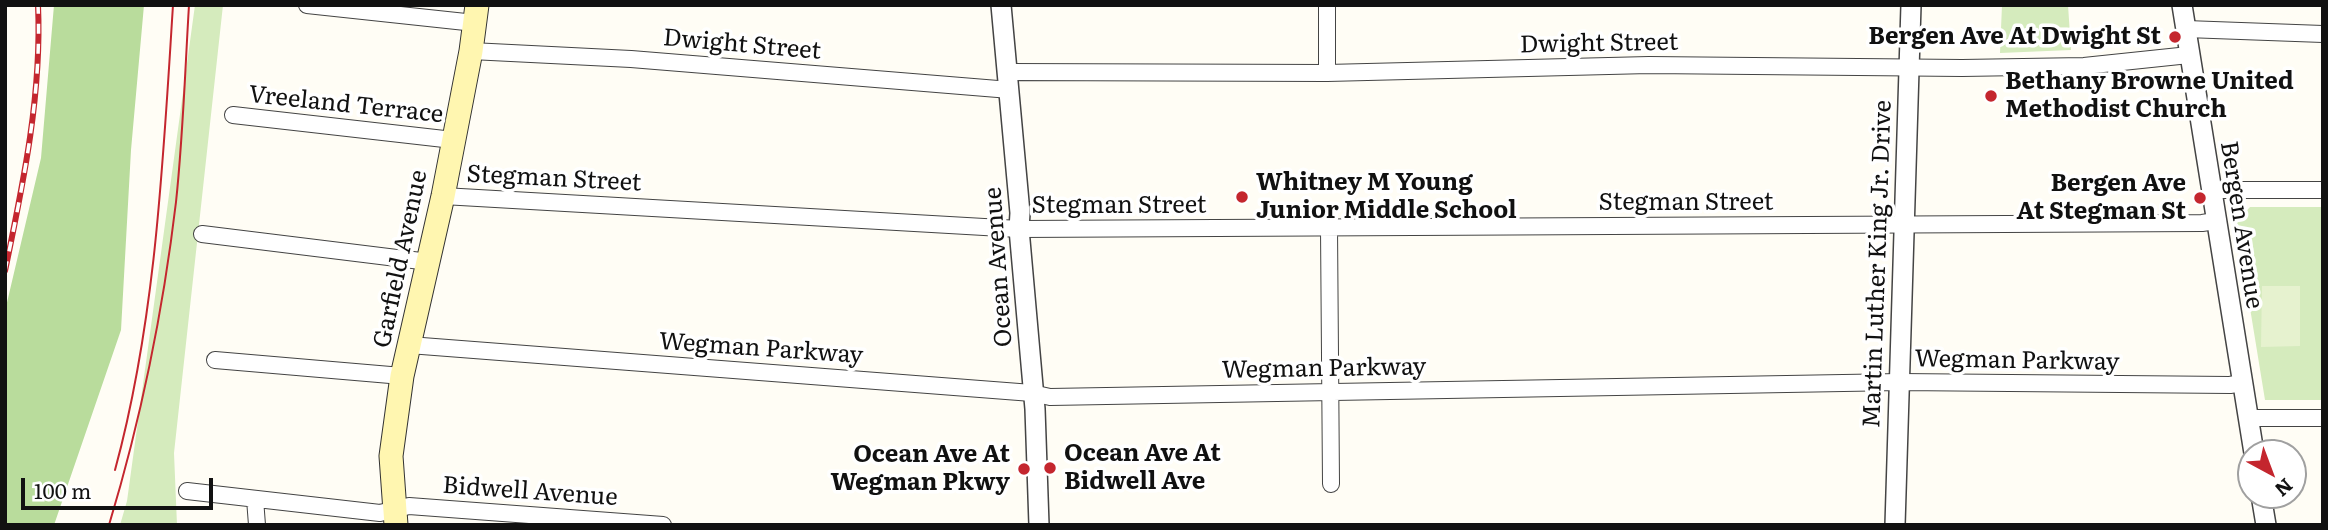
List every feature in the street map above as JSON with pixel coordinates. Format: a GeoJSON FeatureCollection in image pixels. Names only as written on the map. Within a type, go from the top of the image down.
{"type":"FeatureCollection","features":[{"type":"Feature","properties":{"kind":"main road","name":"Garfield Avenue"},"geometry":{"type":"LineString","coordinates":[[395,517],[391,456],[402,376],[443,196],[476,14]]}},
{"type":"Feature","properties":{"kind":"street"},"geometry":{"type":"LineString","coordinates":[[307,5],[476,14]]}},
{"type":"Feature","properties":{"kind":"street","name":"Ocean Avenue"},"geometry":{"type":"LineString","coordinates":[[1001,5],[1020,213],[1039,525]]}},
{"type":"Feature","properties":{"kind":"street"},"geometry":{"type":"LineString","coordinates":[[1326,5],[1327,73]]}},
{"type":"Feature","properties":{"kind":"street","name":"Martin Luther King Jr. Drive"},"geometry":{"type":"LineString","coordinates":[[1895,525],[1911,5]]}},
{"type":"Feature","properties":{"kind":"street","name":"Bergen Avenue"},"geometry":{"type":"LineString","coordinates":[[2182,5],[2252,439]]}},
{"type":"Feature","properties":{"kind":"street"},"geometry":{"type":"LineString","coordinates":[[2186,29],[2323,34]]}},
{"type":"Feature","properties":{"kind":"street","name":"Dwight Street"},"geometry":{"type":"LineString","coordinates":[[471,51],[1009,81],[1649,65],[2084,66],[2189,55]]}},
{"type":"Feature","properties":{"kind":"street","name":"Vreeland Terrace"},"geometry":{"type":"LineString","coordinates":[[233,115],[453,140]]}},
{"type":"Feature","properties":{"kind":"street"},"geometry":{"type":"LineString","coordinates":[[2210,190],[2323,190]]}},
{"type":"Feature","properties":{"kind":"street","name":"Stegman Street"},"geometry":{"type":"LineString","coordinates":[[443,196],[1019,229],[2216,221]]}},
{"type":"Feature","properties":{"kind":"street"},"geometry":{"type":"LineString","coordinates":[[1329,228],[1331,484]]}},
{"type":"Feature","properties":{"kind":"street"},"geometry":{"type":"LineString","coordinates":[[202,234],[429,262]]}},
{"type":"Feature","properties":{"kind":"street","name":"Wegman Parkway"},"geometry":{"type":"LineString","coordinates":[[409,345],[1032,393],[1050,397],[1900,382],[2203,385],[2242,383]]}},
{"type":"Feature","properties":{"kind":"street"},"geometry":{"type":"LineString","coordinates":[[215,360],[402,376]]}},
{"type":"Feature","properties":{"kind":"street"},"geometry":{"type":"LineString","coordinates":[[2248,418],[2323,418]]}},
{"type":"Feature","properties":{"kind":"street","name":"Bidwell Avenue"},"geometry":{"type":"LineString","coordinates":[[187,491],[380,513],[395,517],[409,506],[663,525]]}},
{"type":"Feature","properties":{"kind":"street"},"geometry":{"type":"LineString","coordinates":[[255,499],[257,525]]}},
{"type":"Feature","properties":{"kind":"green space"},"geometry":{"type":"Polygon","coordinates":[[[54,5],[144,5],[131,150],[121,330],[54,525],[5,525],[5,311],[41,158],[54,5]]]}},
{"type":"Feature","properties":{"kind":"green space"},"geometry":{"type":"Polygon","coordinates":[[[195,5],[223,5],[174,453],[177,525],[120,525],[127,501],[195,5]]]}},
{"type":"Feature","properties":{"kind":"green space"},"geometry":{"type":"Polygon","coordinates":[[[2002,5],[2068,5],[2071,50],[2000,53],[2002,5]]]}},
{"type":"Feature","properties":{"kind":"green space"},"geometry":{"type":"Polygon","coordinates":[[[2250,207],[2323,207],[2323,400],[2265,400],[2236,222],[2250,207]]]}},
{"type":"Feature","properties":{"kind":"green space"},"geometry":{"type":"Polygon","coordinates":[[[2262,286],[2300,286],[2300,346],[2261,347],[2262,286]]]}},
{"type":"Feature","properties":{"kind":"tram line"},"geometry":{"type":"LineString","coordinates":[[115,470],[129,413],[149,298],[161,181],[173,5]]}},
{"type":"Feature","properties":{"kind":"tram line"},"geometry":{"type":"LineString","coordinates":[[109,525],[141,405],[165,284],[178,178],[189,5]]}},
{"type":"Feature","properties":{"kind":"railway"},"geometry":{"type":"LineString","coordinates":[[5,271],[34,106],[38,5]]}},
{"type":"Feature","properties":{"kind":"place","name":"Bergen Ave At Dwight St"},"geometry":{"type":"Point","coordinates":[2175,37]}},
{"type":"Feature","properties":{"kind":"place","name":"Bethany Browne United Methodist Church"},"geometry":{"type":"Point","coordinates":[1991,96]}},
{"type":"Feature","properties":{"kind":"place","name":"Whitney M Young Junior Middle School"},"geometry":{"type":"Point","coordinates":[1242,197]}},
{"type":"Feature","properties":{"kind":"place","name":"Bergen Ave At Stegman St"},"geometry":{"type":"Point","coordinates":[2200,198]}},
{"type":"Feature","properties":{"kind":"place","name":"Ocean Ave At Bidwell Ave"},"geometry":{"type":"Point","coordinates":[1050,468]}},
{"type":"Feature","properties":{"kind":"place","name":"Ocean Ave At Wegman Pkwy"},"geometry":{"type":"Point","coordinates":[1024,469]}}]}
